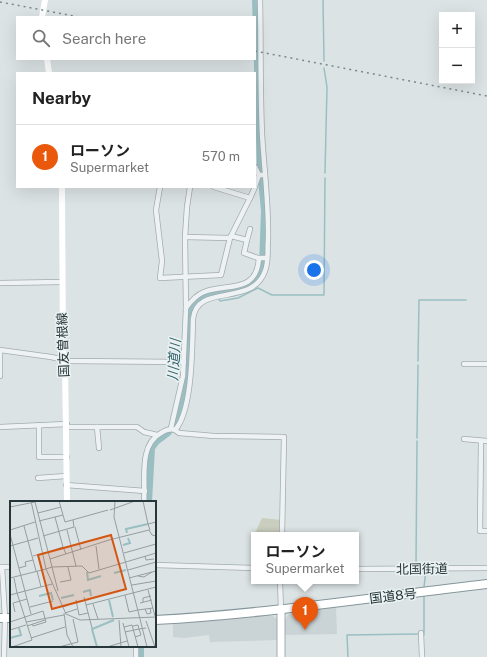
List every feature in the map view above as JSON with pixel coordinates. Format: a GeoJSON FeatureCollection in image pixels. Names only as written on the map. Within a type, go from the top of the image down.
{"type":"FeatureCollection","features":[{"type":"Feature","properties":{"kind":"highway","name":"国道8号"},"geometry":{"type":"LineString","coordinates":[[156,620],[281,610],[487,584]]}},
{"type":"Feature","properties":{"kind":"main road"},"geometry":{"type":"LineString","coordinates":[[42,16],[45,0]]}},
{"type":"Feature","properties":{"kind":"main road"},"geometry":{"type":"LineString","coordinates":[[47,60],[49,72]]}},
{"type":"Feature","properties":{"kind":"main road","name":"国友曽根線"},"geometry":{"type":"LineString","coordinates":[[62,188],[62,282],[67,426],[67,501]]}},
{"type":"Feature","properties":{"kind":"main road"},"geometry":{"type":"LineString","coordinates":[[281,610],[281,657]]}},
{"type":"Feature","properties":{"kind":"street"},"geometry":{"type":"LineString","coordinates":[[144,501],[146,454],[148,445],[157,435],[173,429],[181,420],[190,384],[195,311],[198,305],[208,298],[243,292],[254,286],[265,272],[263,258],[268,213],[262,134],[260,0]]}},
{"type":"Feature","properties":{"kind":"street"},"geometry":{"type":"LineString","coordinates":[[256,169],[259,175],[256,183]]}},
{"type":"Feature","properties":{"kind":"street"},"geometry":{"type":"LineString","coordinates":[[259,175],[265,174]]}},
{"type":"Feature","properties":{"kind":"street"},"geometry":{"type":"LineString","coordinates":[[160,188],[156,210],[162,261],[160,278],[185,278],[197,275],[221,275],[230,237],[254,188]]}},
{"type":"Feature","properties":{"kind":"street"},"geometry":{"type":"LineString","coordinates":[[173,429],[182,383],[184,362],[186,308],[185,237],[190,188]]}},
{"type":"Feature","properties":{"kind":"street"},"geometry":{"type":"LineString","coordinates":[[217,188],[250,198]]}},
{"type":"Feature","properties":{"kind":"street"},"geometry":{"type":"LineString","coordinates":[[250,229],[244,253],[263,258]]}},
{"type":"Feature","properties":{"kind":"street"},"geometry":{"type":"LineString","coordinates":[[185,237],[230,237],[247,240]]}},
{"type":"Feature","properties":{"kind":"street"},"geometry":{"type":"LineString","coordinates":[[186,308],[193,299],[205,292],[239,286],[248,282],[257,271],[263,258]]}},
{"type":"Feature","properties":{"kind":"street"},"geometry":{"type":"LineString","coordinates":[[0,282],[62,282]]}},
{"type":"Feature","properties":{"kind":"street"},"geometry":{"type":"LineString","coordinates":[[0,376],[0,350],[51,357],[64,361],[184,362]]}},
{"type":"Feature","properties":{"kind":"street"},"geometry":{"type":"LineString","coordinates":[[464,364],[487,364]]}},
{"type":"Feature","properties":{"kind":"street"},"geometry":{"type":"LineString","coordinates":[[39,426],[39,457],[66,457]]}},
{"type":"Feature","properties":{"kind":"street"},"geometry":{"type":"LineString","coordinates":[[0,427],[136,427],[144,432],[157,435]]}},
{"type":"Feature","properties":{"kind":"street"},"geometry":{"type":"LineString","coordinates":[[97,427],[99,448]]}},
{"type":"Feature","properties":{"kind":"street"},"geometry":{"type":"LineString","coordinates":[[173,429],[179,433],[214,436],[284,437],[282,532]]}},
{"type":"Feature","properties":{"kind":"street"},"geometry":{"type":"LineString","coordinates":[[464,439],[487,441]]}},
{"type":"Feature","properties":{"kind":"street"},"geometry":{"type":"LineString","coordinates":[[481,441],[480,531],[487,531]]}},
{"type":"Feature","properties":{"kind":"street"},"geometry":{"type":"LineString","coordinates":[[38,478],[66,476]]}},
{"type":"Feature","properties":{"kind":"street"},"geometry":{"type":"LineString","coordinates":[[66,485],[145,491]]}},
{"type":"Feature","properties":{"kind":"street"},"geometry":{"type":"LineString","coordinates":[[156,565],[251,568]]}},
{"type":"Feature","properties":{"kind":"street"},"geometry":{"type":"LineString","coordinates":[[1,567],[5,618],[4,657]]}},
{"type":"Feature","properties":{"kind":"street","name":"北国街道"},"geometry":{"type":"LineString","coordinates":[[359,569],[487,568]]}},
{"type":"Feature","properties":{"kind":"street"},"geometry":{"type":"LineString","coordinates":[[280,584],[281,610]]}},
{"type":"Feature","properties":{"kind":"street"},"geometry":{"type":"LineString","coordinates":[[421,633],[422,657]]}},
{"type":"Feature","properties":{"kind":"shaded area"},"geometry":{"type":"Polygon","coordinates":[[[336,607],[337,634],[285,635],[285,621],[288,615],[296,612],[336,607]]]}},
{"type":"Feature","properties":{"kind":"shaded area"},"geometry":{"type":"Polygon","coordinates":[[[266,615],[273,616],[277,619],[278,640],[210,642],[209,635],[184,638],[173,637],[173,623],[266,615]]]}},
{"type":"Feature","properties":{"kind":"green space"},"geometry":{"type":"Polygon","coordinates":[[[262,518],[281,520],[281,532],[256,531],[262,518]]]}},
{"type":"Feature","properties":{"kind":"waterway"},"geometry":{"type":"LineString","coordinates":[[256,0],[261,169]]}},
{"type":"Feature","properties":{"kind":"waterway"},"geometry":{"type":"LineString","coordinates":[[323,0],[324,61]]}},
{"type":"Feature","properties":{"kind":"waterway"},"geometry":{"type":"LineString","coordinates":[[324,68],[327,87],[325,173]]}},
{"type":"Feature","properties":{"kind":"waterway"},"geometry":{"type":"LineString","coordinates":[[219,299],[220,301],[238,298],[258,288],[272,295],[324,295],[325,178]]}},
{"type":"Feature","properties":{"kind":"waterway"},"geometry":{"type":"LineString","coordinates":[[175,425],[186,383],[191,309],[199,300],[208,295],[239,289],[249,285],[257,277],[263,265],[265,211],[262,179]]}},
{"type":"Feature","properties":{"kind":"waterway"},"geometry":{"type":"LineString","coordinates":[[418,361],[419,300],[466,300]]}},
{"type":"Feature","properties":{"kind":"waterway"},"geometry":{"type":"LineString","coordinates":[[417,438],[418,365]]}},
{"type":"Feature","properties":{"kind":"waterway","name":"川道川"},"geometry":{"type":"LineString","coordinates":[[148,501],[151,448],[156,441],[168,432]]}},
{"type":"Feature","properties":{"kind":"waterway"},"geometry":{"type":"LineString","coordinates":[[416,566],[417,441]]}},
{"type":"Feature","properties":{"kind":"waterway"},"geometry":{"type":"LineString","coordinates":[[424,587],[426,570]]}},
{"type":"Feature","properties":{"kind":"waterway"},"geometry":{"type":"LineString","coordinates":[[424,596],[424,635]]}},
{"type":"Feature","properties":{"kind":"waterway"},"geometry":{"type":"LineString","coordinates":[[348,657],[347,635],[418,634]]}},
{"type":"Feature","properties":{"kind":"waterway","name":"川道川"},"geometry":{"type":"LineString","coordinates":[[140,647],[140,657]]}},
{"type":"Feature","properties":{"kind":"railway"},"geometry":{"type":"LineString","coordinates":[[0,2],[74,16]]}},
{"type":"Feature","properties":{"kind":"railway"},"geometry":{"type":"LineString","coordinates":[[256,51],[487,96]]}},
{"type":"Feature","properties":{"kind":"place","name":"ローソン"},"geometry":{"type":"Point","coordinates":[305,630]}}]}
